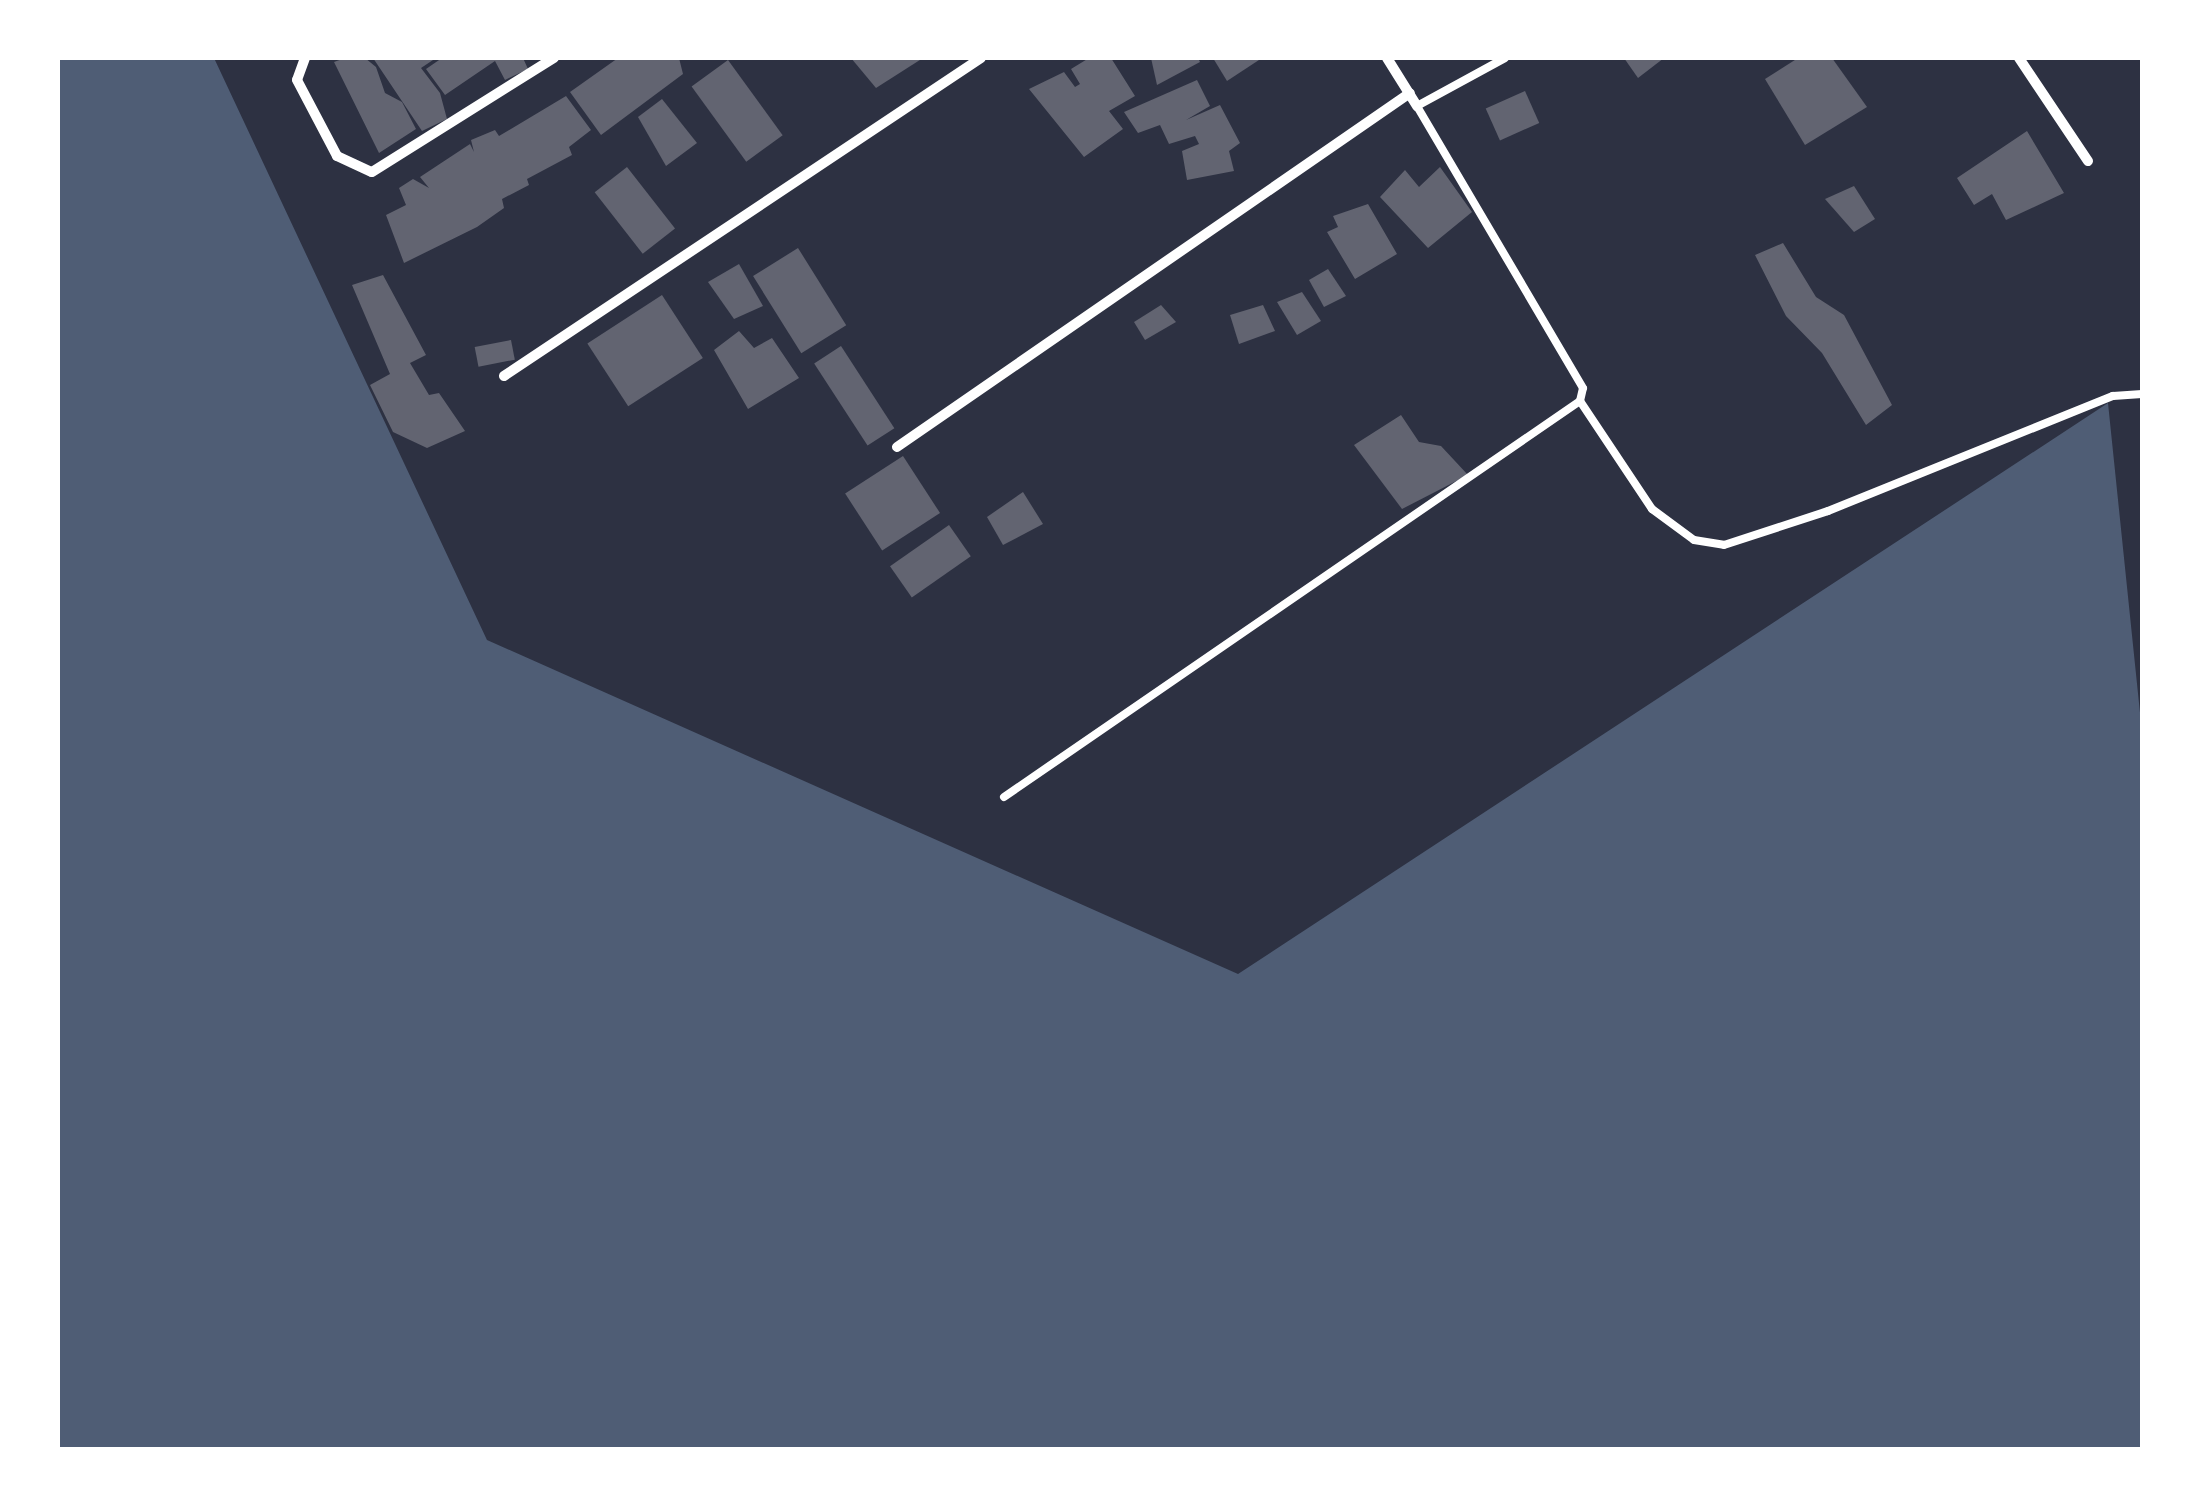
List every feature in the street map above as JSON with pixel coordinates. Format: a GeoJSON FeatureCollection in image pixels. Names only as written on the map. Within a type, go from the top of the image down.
{"type":"FeatureCollection","features":[{"type":"Feature","properties":{"kind":"street"},"geometry":{"type":"LineString","coordinates":[[305,58],[297,80],[337,156],[372,172],[554,58]]}},
{"type":"Feature","properties":{"kind":"street"},"geometry":{"type":"LineString","coordinates":[[504,376],[981,58]]}},
{"type":"Feature","properties":{"kind":"street"},"geometry":{"type":"LineString","coordinates":[[1388,58],[1417,106]]}},
{"type":"Feature","properties":{"kind":"street"},"geometry":{"type":"LineString","coordinates":[[2019,58],[2088,161]]}},
{"type":"Feature","properties":{"kind":"street"},"geometry":{"type":"LineString","coordinates":[[897,447],[1410,93]]}},
{"type":"Feature","properties":{"kind":"lane"},"geometry":{"type":"LineString","coordinates":[[1004,797],[1580,401],[1583,388],[1417,106],[1505,58]]}},
{"type":"Feature","properties":{"kind":"lane"},"geometry":{"type":"LineString","coordinates":[[1580,401],[1652,510],[1694,540],[1724,545],[1828,510],[2113,396],[2142,394]]}},
{"type":"Feature","properties":{"kind":"water"},"geometry":{"type":"Polygon","coordinates":[[[58,58],[214,58],[487,640],[1238,974],[2108,403],[2142,732],[2142,1449],[58,1449],[58,58]]]}},
{"type":"Feature","properties":{"kind":"building"},"geometry":{"type":"Polygon","coordinates":[[[365,58],[376,67],[385,93],[402,102],[416,129],[379,153],[334,62],[365,58]]]}},
{"type":"Feature","properties":{"kind":"building"},"geometry":{"type":"Polygon","coordinates":[[[373,58],[436,58],[421,68],[440,93],[447,119],[422,131],[373,58]]]}},
{"type":"Feature","properties":{"kind":"building"},"geometry":{"type":"Polygon","coordinates":[[[442,58],[523,58],[528,69],[505,80],[495,61],[445,95],[426,69],[442,58]]]}},
{"type":"Feature","properties":{"kind":"building"},"geometry":{"type":"Polygon","coordinates":[[[618,58],[679,58],[683,74],[601,135],[570,92],[618,58]]]}},
{"type":"Feature","properties":{"kind":"building"},"geometry":{"type":"Polygon","coordinates":[[[851,58],[923,58],[876,88],[851,58]]]}},
{"type":"Feature","properties":{"kind":"building"},"geometry":{"type":"Polygon","coordinates":[[[1089,58],[1111,58],[1135,96],[1109,111],[1123,129],[1084,157],[1029,89],[1064,72],[1075,87],[1080,84],[1071,69],[1089,58]]]}},
{"type":"Feature","properties":{"kind":"building"},"geometry":{"type":"Polygon","coordinates":[[[1151,58],[1198,58],[1200,62],[1157,85],[1151,58]]]}},
{"type":"Feature","properties":{"kind":"building"},"geometry":{"type":"Polygon","coordinates":[[[1213,58],[1262,58],[1227,81],[1213,58]]]}},
{"type":"Feature","properties":{"kind":"building"},"geometry":{"type":"Polygon","coordinates":[[[1624,58],[1664,58],[1638,78],[1624,58]]]}},
{"type":"Feature","properties":{"kind":"building"},"geometry":{"type":"Polygon","coordinates":[[[1798,58],[1832,58],[1867,107],[1805,145],[1765,79],[1798,58]]]}},
{"type":"Feature","properties":{"kind":"building"},"geometry":{"type":"Polygon","coordinates":[[[728,60],[783,135],[746,162],[692,86],[728,60]]]}},
{"type":"Feature","properties":{"kind":"building"},"geometry":{"type":"Polygon","coordinates":[[[1197,80],[1210,106],[1186,120],[1220,105],[1240,143],[1229,151],[1234,171],[1187,180],[1182,151],[1199,144],[1195,136],[1169,144],[1160,125],[1138,133],[1124,112],[1197,80]]]}},
{"type":"Feature","properties":{"kind":"building"},"geometry":{"type":"Polygon","coordinates":[[[1525,91],[1539,123],[1500,140],[1486,108],[1525,91]]]}},
{"type":"Feature","properties":{"kind":"building"},"geometry":{"type":"Polygon","coordinates":[[[566,96],[591,130],[569,147],[572,155],[527,179],[529,185],[502,199],[504,208],[477,227],[404,263],[386,215],[406,205],[399,188],[413,179],[429,188],[420,177],[470,144],[474,152],[471,140],[495,130],[499,136],[566,96]]]}},
{"type":"Feature","properties":{"kind":"building"},"geometry":{"type":"Polygon","coordinates":[[[662,99],[697,143],[666,166],[638,117],[662,99]]]}},
{"type":"Feature","properties":{"kind":"building"},"geometry":{"type":"Polygon","coordinates":[[[2027,131],[2064,193],[2006,220],[1992,194],[1974,205],[1957,178],[2027,131]]]}},
{"type":"Feature","properties":{"kind":"building"},"geometry":{"type":"Polygon","coordinates":[[[627,167],[675,228],[643,254],[595,192],[627,167]]]}},
{"type":"Feature","properties":{"kind":"building"},"geometry":{"type":"Polygon","coordinates":[[[1440,167],[1472,212],[1428,248],[1380,197],[1405,170],[1419,187],[1440,167]]]}},
{"type":"Feature","properties":{"kind":"building"},"geometry":{"type":"Polygon","coordinates":[[[1854,186],[1875,219],[1854,232],[1825,199],[1854,186]]]}},
{"type":"Feature","properties":{"kind":"building"},"geometry":{"type":"Polygon","coordinates":[[[1368,204],[1397,254],[1355,279],[1327,232],[1338,227],[1333,216],[1368,204]]]}},
{"type":"Feature","properties":{"kind":"building"},"geometry":{"type":"Polygon","coordinates":[[[1783,243],[1816,297],[1844,315],[1892,405],[1866,425],[1822,353],[1786,316],[1755,255],[1783,243]]]}},
{"type":"Feature","properties":{"kind":"building"},"geometry":{"type":"Polygon","coordinates":[[[798,248],[846,325],[801,353],[753,276],[798,248]]]}},
{"type":"Feature","properties":{"kind":"building"},"geometry":{"type":"Polygon","coordinates":[[[739,264],[763,306],[734,319],[708,282],[739,264]]]}},
{"type":"Feature","properties":{"kind":"building"},"geometry":{"type":"Polygon","coordinates":[[[1328,269],[1346,296],[1324,307],[1309,280],[1328,269]]]}},
{"type":"Feature","properties":{"kind":"building"},"geometry":{"type":"Polygon","coordinates":[[[383,275],[426,355],[410,363],[429,395],[439,393],[465,431],[427,448],[393,432],[370,385],[390,374],[352,285],[383,275]]]}},
{"type":"Feature","properties":{"kind":"building"},"geometry":{"type":"Polygon","coordinates":[[[1302,292],[1321,321],[1297,335],[1277,302],[1302,292]]]}},
{"type":"Feature","properties":{"kind":"building"},"geometry":{"type":"Polygon","coordinates":[[[662,295],[703,358],[628,406],[587,343],[662,295]]]}},
{"type":"Feature","properties":{"kind":"building"},"geometry":{"type":"Polygon","coordinates":[[[1161,305],[1176,322],[1145,340],[1134,322],[1161,305]]]}},
{"type":"Feature","properties":{"kind":"building"},"geometry":{"type":"Polygon","coordinates":[[[1263,305],[1275,331],[1239,344],[1230,315],[1263,305]]]}},
{"type":"Feature","properties":{"kind":"building"},"geometry":{"type":"Polygon","coordinates":[[[739,331],[754,348],[772,338],[799,378],[748,409],[714,350],[739,331]]]}},
{"type":"Feature","properties":{"kind":"building"},"geometry":{"type":"Polygon","coordinates":[[[511,340],[515,360],[478,367],[475,347],[511,340]]]}},
{"type":"Feature","properties":{"kind":"building"},"geometry":{"type":"Polygon","coordinates":[[[841,346],[894,428],[868,446],[814,363],[841,346]]]}},
{"type":"Feature","properties":{"kind":"building"},"geometry":{"type":"Polygon","coordinates":[[[1401,415],[1419,442],[1441,446],[1468,475],[1402,509],[1354,445],[1401,415]]]}},
{"type":"Feature","properties":{"kind":"building"},"geometry":{"type":"Polygon","coordinates":[[[903,456],[940,513],[882,551],[845,494],[903,456]]]}},
{"type":"Feature","properties":{"kind":"building"},"geometry":{"type":"Polygon","coordinates":[[[1023,492],[1043,524],[1003,545],[987,517],[1023,492]]]}},
{"type":"Feature","properties":{"kind":"building"},"geometry":{"type":"Polygon","coordinates":[[[949,525],[971,556],[912,597],[890,566],[949,525]]]}}]}
